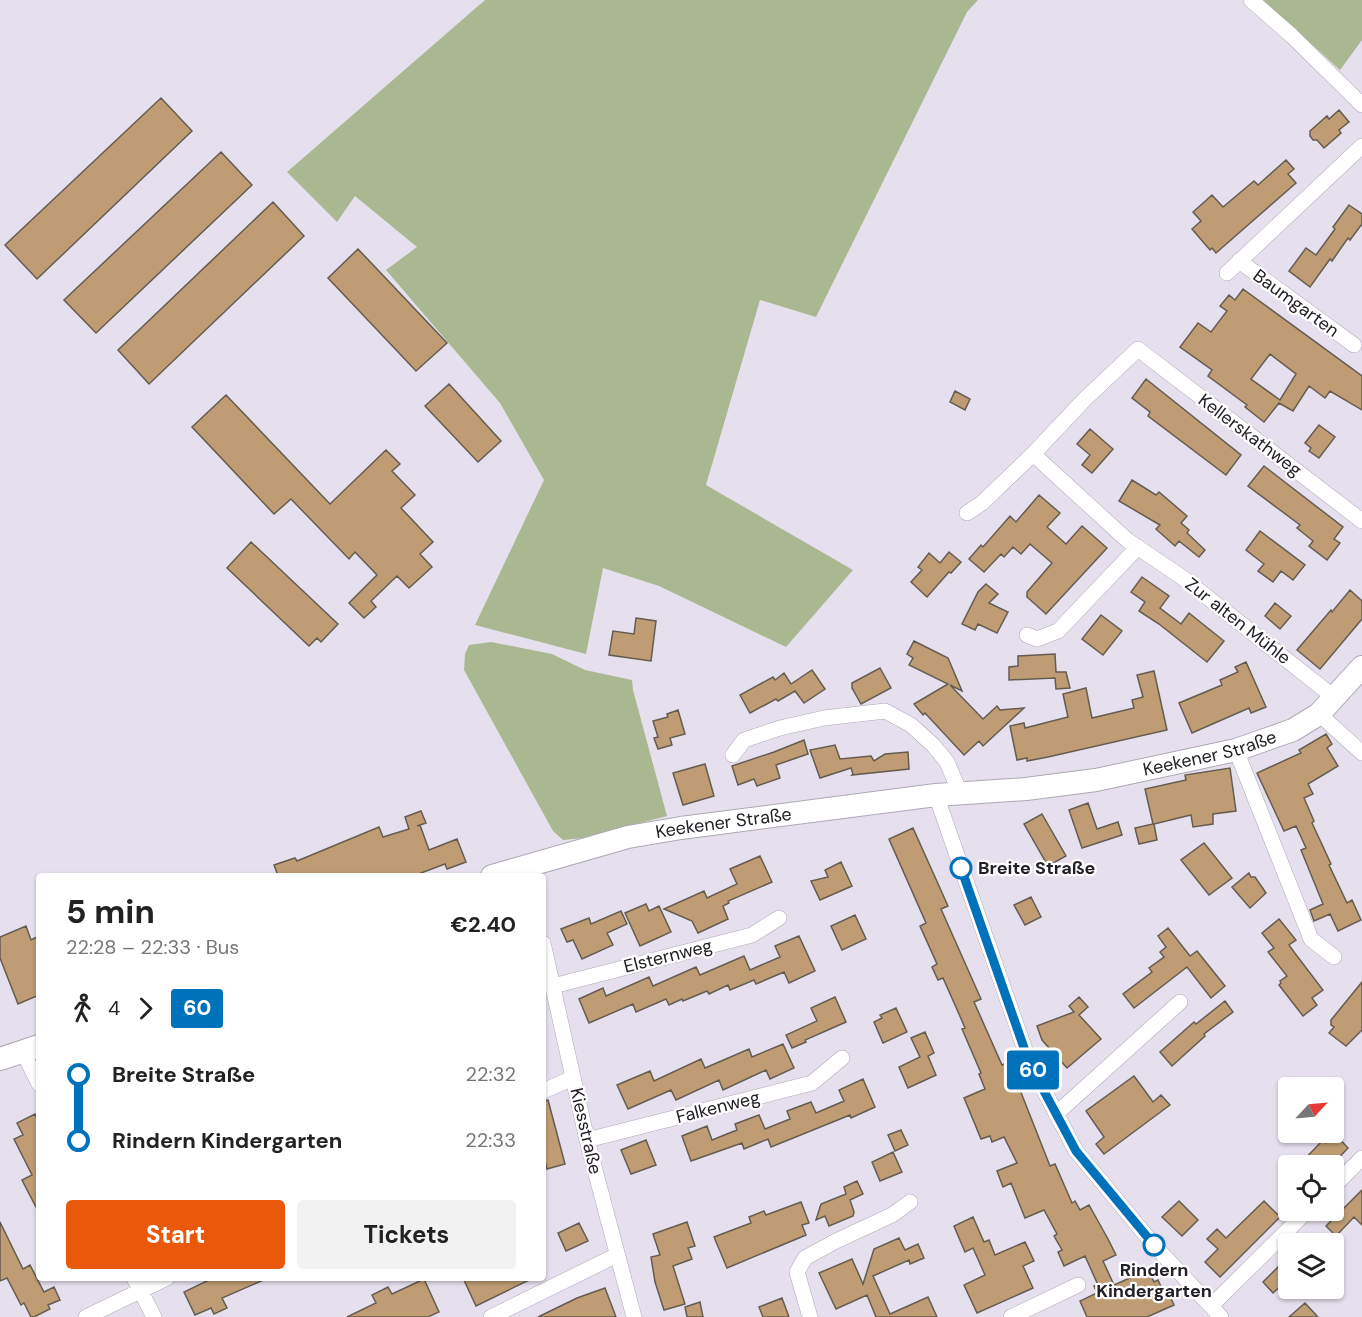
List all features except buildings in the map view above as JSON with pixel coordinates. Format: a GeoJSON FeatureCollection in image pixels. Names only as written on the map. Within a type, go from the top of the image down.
{"type":"FeatureCollection","features":[{"type":"Feature","properties":{"kind":"main road","name":"Keekener Straße"},"geometry":{"type":"LineString","coordinates":[[526,871],[628,837],[936,795],[1026,789],[1096,780],[1236,750],[1293,730],[1319,714],[1362,667]]}},
{"type":"Feature","properties":{"kind":"main road"},"geometry":{"type":"LineString","coordinates":[[0,1059],[31,1049]]}},
{"type":"Feature","properties":{"kind":"street"},"geometry":{"type":"LineString","coordinates":[[1251,0],[1292,36],[1362,105]]}},
{"type":"Feature","properties":{"kind":"street"},"geometry":{"type":"LineString","coordinates":[[1227,273],[1362,146]]}},
{"type":"Feature","properties":{"kind":"street","name":"Baumgarten"},"geometry":{"type":"LineString","coordinates":[[1239,261],[1354,345]]}},
{"type":"Feature","properties":{"kind":"street","name":"Kellerskathweg"},"geometry":{"type":"LineString","coordinates":[[1033,454],[1084,400],[1138,350],[1362,521]]}},
{"type":"Feature","properties":{"kind":"street"},"geometry":{"type":"LineString","coordinates":[[967,513],[1033,454]]}},
{"type":"Feature","properties":{"kind":"street","name":"Zur alten Mühle"},"geometry":{"type":"LineString","coordinates":[[1033,454],[1127,540],[1183,578],[1335,698]]}},
{"type":"Feature","properties":{"kind":"street"},"geometry":{"type":"LineString","coordinates":[[1027,635],[1037,639],[1058,631],[1138,548]]}},
{"type":"Feature","properties":{"kind":"street"},"geometry":{"type":"LineString","coordinates":[[734,755],[744,740],[780,728],[824,718],[885,711],[911,725],[933,746],[947,762],[960,793]]}},
{"type":"Feature","properties":{"kind":"street"},"geometry":{"type":"LineString","coordinates":[[1319,714],[1362,753]]}},
{"type":"Feature","properties":{"kind":"street"},"geometry":{"type":"LineString","coordinates":[[1236,750],[1311,939],[1334,957]]}},
{"type":"Feature","properties":{"kind":"street"},"geometry":{"type":"LineString","coordinates":[[936,795],[1030,1065],[1076,1151],[1154,1245],[1216,1311],[1298,1221]]}},
{"type":"Feature","properties":{"kind":"street","name":"Elsternweg"},"geometry":{"type":"LineString","coordinates":[[553,986],[752,935],[780,918]]}},
{"type":"Feature","properties":{"kind":"street","name":"Kiesstraße"},"geometry":{"type":"LineString","coordinates":[[546,956],[586,1140],[634,1317]]}},
{"type":"Feature","properties":{"kind":"street"},"geometry":{"type":"LineString","coordinates":[[1056,1114],[1180,1002]]}},
{"type":"Feature","properties":{"kind":"street"},"geometry":{"type":"LineString","coordinates":[[31,1049],[36,1071]]}},
{"type":"Feature","properties":{"kind":"street","name":"Falkenweg"},"geometry":{"type":"LineString","coordinates":[[586,1140],[812,1083],[842,1058]]}},
{"type":"Feature","properties":{"kind":"street"},"geometry":{"type":"LineString","coordinates":[[546,1090],[573,1078]]}},
{"type":"Feature","properties":{"kind":"street"},"geometry":{"type":"LineString","coordinates":[[1344,1176],[1362,1158]]}},
{"type":"Feature","properties":{"kind":"street"},"geometry":{"type":"LineString","coordinates":[[810,1317],[797,1272],[806,1258],[845,1236],[892,1215],[910,1202]]}},
{"type":"Feature","properties":{"kind":"street"},"geometry":{"type":"LineString","coordinates":[[490,1317],[617,1255]]}},
{"type":"Feature","properties":{"kind":"street"},"geometry":{"type":"LineString","coordinates":[[86,1317],[137,1285],[155,1281]]}},
{"type":"Feature","properties":{"kind":"street"},"geometry":{"type":"LineString","coordinates":[[137,1285],[154,1317]]}},
{"type":"Feature","properties":{"kind":"street"},"geometry":{"type":"LineString","coordinates":[[1011,1317],[1041,1311],[1078,1285]]}},
{"type":"Feature","properties":{"kind":"green space"},"geometry":{"type":"Polygon","coordinates":[[[485,0],[978,0],[967,12],[816,317],[760,300],[706,485],[853,570],[786,647],[659,586],[603,568],[586,654],[475,625],[544,480],[500,403],[386,270],[417,247],[355,196],[337,222],[287,172],[485,0]]]}},
{"type":"Feature","properties":{"kind":"green space"},"geometry":{"type":"Polygon","coordinates":[[[1263,0],[1362,0],[1362,40],[1340,70],[1263,0]]]}},
{"type":"Feature","properties":{"kind":"green space"},"geometry":{"type":"Polygon","coordinates":[[[491,642],[552,654],[585,670],[632,680],[667,816],[583,838],[563,840],[553,831],[464,670],[465,654],[469,645],[491,642]]]}},
{"type":"Feature","properties":{"kind":"bus line","name":"60"},"geometry":{"type":"LineString","coordinates":[[961,868],[1030,1065],[1076,1151],[1154,1245]]}},
{"type":"Feature","properties":{"kind":"place","name":"Breite Straße"},"geometry":{"type":"Point","coordinates":[961,868]}},
{"type":"Feature","properties":{"kind":"place","name":"Rindern Kindergarten"},"geometry":{"type":"Point","coordinates":[1154,1245]}}]}
